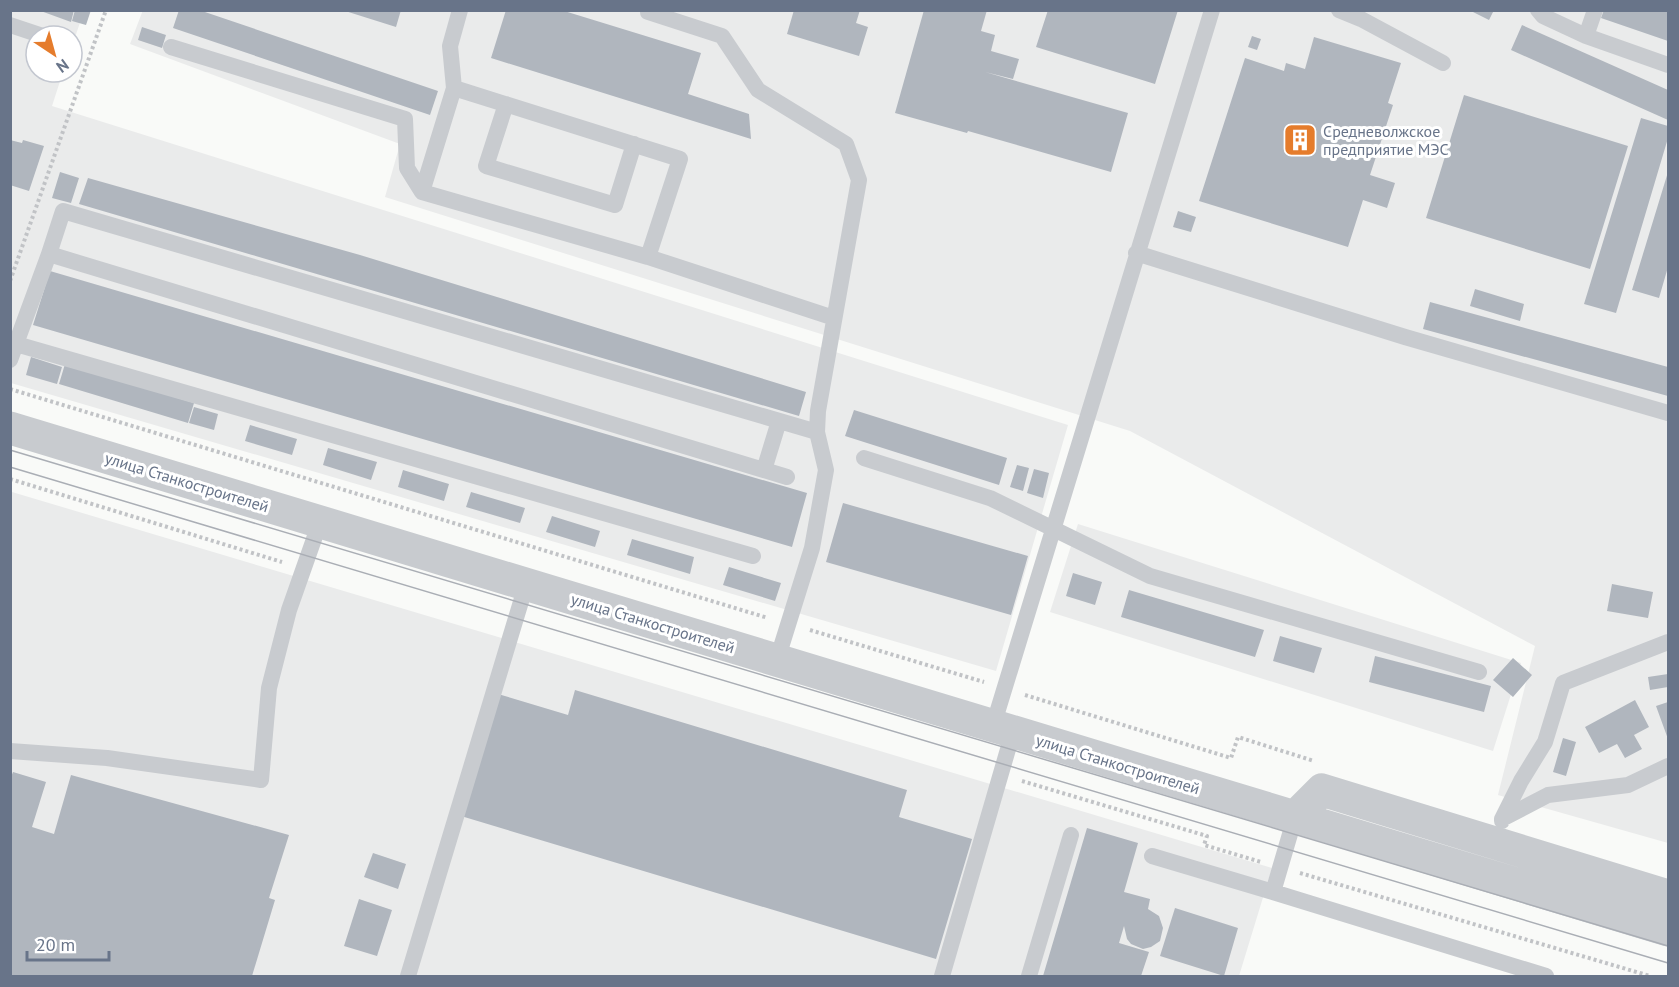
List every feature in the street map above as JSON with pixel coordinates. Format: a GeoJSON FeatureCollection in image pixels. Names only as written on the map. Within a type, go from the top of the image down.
{"type":"FeatureCollection","features":[{"type":"Feature","properties":{"kind":"street","name":"улица Станкостроителей"},"geometry":{"type":"LineString","coordinates":[[10,429],[1668,930]]}},
{"type":"Feature","properties":{"kind":"street"},"geometry":{"type":"LineString","coordinates":[[1295,817],[1322,790],[1499,831],[1668,896]]}},
{"type":"Feature","properties":{"kind":"lane"},"geometry":{"type":"LineString","coordinates":[[422,192],[454,88],[450,46],[460,10]]}},
{"type":"Feature","properties":{"kind":"lane"},"geometry":{"type":"LineString","coordinates":[[648,10],[648,12],[722,36],[758,90],[846,144],[859,180],[818,411],[817,432],[826,470],[812,548],[777,660]]}},
{"type":"Feature","properties":{"kind":"lane"},"geometry":{"type":"LineString","coordinates":[[942,976],[1001,775],[1005,688],[1212,10]]}},
{"type":"Feature","properties":{"kind":"lane"},"geometry":{"type":"LineString","coordinates":[[1339,10],[1361,19],[1443,63]]}},
{"type":"Feature","properties":{"kind":"lane"},"geometry":{"type":"LineString","coordinates":[[1538,10],[1542,16],[1586,36],[1668,65]]}},
{"type":"Feature","properties":{"kind":"lane"},"geometry":{"type":"LineString","coordinates":[[1586,36],[1595,10]]}},
{"type":"Feature","properties":{"kind":"lane"},"geometry":{"type":"LineString","coordinates":[[171,47],[405,119],[407,168],[422,192],[648,257],[834,318]]}},
{"type":"Feature","properties":{"kind":"lane"},"geometry":{"type":"LineString","coordinates":[[454,88],[680,159],[648,257]]}},
{"type":"Feature","properties":{"kind":"lane"},"geometry":{"type":"LineString","coordinates":[[507,104],[486,166],[615,204],[634,144]]}},
{"type":"Feature","properties":{"kind":"lane"},"geometry":{"type":"LineString","coordinates":[[753,556],[13,352],[63,211],[817,432]]}},
{"type":"Feature","properties":{"kind":"lane"},"geometry":{"type":"LineString","coordinates":[[1136,253],[1405,337],[1668,413]]}},
{"type":"Feature","properties":{"kind":"lane"},"geometry":{"type":"LineString","coordinates":[[49,254],[787,477]]}},
{"type":"Feature","properties":{"kind":"lane"},"geometry":{"type":"LineString","coordinates":[[764,470],[779,421]]}},
{"type":"Feature","properties":{"kind":"lane"},"geometry":{"type":"LineString","coordinates":[[864,458],[990,498],[1150,576],[1479,672]]}},
{"type":"Feature","properties":{"kind":"lane"},"geometry":{"type":"LineString","coordinates":[[10,751],[107,758],[261,780],[269,688],[289,610],[320,522]]}},
{"type":"Feature","properties":{"kind":"lane"},"geometry":{"type":"LineString","coordinates":[[408,976],[526,585]]}},
{"type":"Feature","properties":{"kind":"lane"},"geometry":{"type":"LineString","coordinates":[[1499,831],[1521,781],[1545,742],[1563,683],[1668,642]]}},
{"type":"Feature","properties":{"kind":"lane"},"geometry":{"type":"LineString","coordinates":[[1499,831],[1548,795],[1628,785],[1668,766]]}},
{"type":"Feature","properties":{"kind":"lane"},"geometry":{"type":"LineString","coordinates":[[1273,892],[1295,817]]}},
{"type":"Feature","properties":{"kind":"lane"},"geometry":{"type":"LineString","coordinates":[[1029,976],[1071,835]]}},
{"type":"Feature","properties":{"kind":"lane"},"geometry":{"type":"LineString","coordinates":[[1152,856],[1546,976]]}},
{"type":"Feature","properties":{"kind":"path"},"geometry":{"type":"LineString","coordinates":[[10,281],[106,10]]}},
{"type":"Feature","properties":{"kind":"path"},"geometry":{"type":"LineString","coordinates":[[10,389],[1231,758],[1238,737],[1315,761]]}},
{"type":"Feature","properties":{"kind":"path"},"geometry":{"type":"LineString","coordinates":[[10,479],[303,568]]}},
{"type":"Feature","properties":{"kind":"path"},"geometry":{"type":"LineString","coordinates":[[1001,775],[1207,836],[1204,845],[1650,976]]}},
{"type":"Feature","properties":{"kind":"shaded area"},"geometry":{"type":"Polygon","coordinates":[[[143,10],[1668,11],[1668,843],[1498,795],[1535,646],[1130,431],[385,197],[400,144],[130,44],[143,10]]]}},
{"type":"Feature","properties":{"kind":"shaded area"},"geometry":{"type":"Polygon","coordinates":[[[10,11],[84,11],[80,24],[24,24],[24,84],[59,84],[52,106],[1068,425],[996,671],[11,383],[10,11]]]}},
{"type":"Feature","properties":{"kind":"shaded area"},"geometry":{"type":"Polygon","coordinates":[[[12,492],[1272,868],[1239,976],[11,976],[12,492]]]}},
{"type":"Feature","properties":{"kind":"shaded area"},"geometry":{"type":"Polygon","coordinates":[[[1078,524],[1521,663],[1493,751],[1050,612],[1078,524]]]}},
{"type":"Feature","properties":{"kind":"building"},"geometry":{"type":"Polygon","coordinates":[[[38,10],[74,10],[71,22],[38,10]]]}},
{"type":"Feature","properties":{"kind":"building"},"geometry":{"type":"Polygon","coordinates":[[[75,10],[91,10],[86,25],[72,21],[75,10]]]}},
{"type":"Feature","properties":{"kind":"building"},"geometry":{"type":"Polygon","coordinates":[[[179,10],[199,10],[438,91],[430,115],[173,28],[179,10]]]}},
{"type":"Feature","properties":{"kind":"building"},"geometry":{"type":"Polygon","coordinates":[[[342,10],[401,10],[396,27],[342,10]]]}},
{"type":"Feature","properties":{"kind":"building"},"geometry":{"type":"Polygon","coordinates":[[[506,10],[561,10],[701,53],[688,94],[749,114],[751,139],[491,58],[506,10]]]}},
{"type":"Feature","properties":{"kind":"building"},"geometry":{"type":"Polygon","coordinates":[[[794,10],[860,10],[856,23],[868,27],[859,56],[787,34],[794,10]]]}},
{"type":"Feature","properties":{"kind":"building"},"geometry":{"type":"Polygon","coordinates":[[[924,10],[987,10],[981,31],[995,35],[991,51],[1019,59],[1013,79],[985,72],[1128,113],[1111,172],[968,131],[967,133],[895,113],[924,10]]]}},
{"type":"Feature","properties":{"kind":"building"},"geometry":{"type":"Polygon","coordinates":[[[1048,10],[1178,10],[1155,84],[1036,47],[1048,10]]]}},
{"type":"Feature","properties":{"kind":"building"},"geometry":{"type":"Polygon","coordinates":[[[1469,10],[1494,10],[1489,20],[1469,10]]]}},
{"type":"Feature","properties":{"kind":"building"},"geometry":{"type":"Polygon","coordinates":[[[1604,10],[1668,10],[1668,41],[1601,18],[1604,10]]]}},
{"type":"Feature","properties":{"kind":"building"},"geometry":{"type":"Polygon","coordinates":[[[1522,25],[1668,90],[1668,120],[1511,50],[1522,25]]]}},
{"type":"Feature","properties":{"kind":"building"},"geometry":{"type":"Polygon","coordinates":[[[142,27],[166,35],[162,48],[138,40],[142,27]]]}},
{"type":"Feature","properties":{"kind":"building"},"geometry":{"type":"Polygon","coordinates":[[[1252,36],[1261,39],[1257,50],[1248,47],[1252,36]]]}},
{"type":"Feature","properties":{"kind":"building","name":"Средневолжское предприятие МЭС"},"geometry":{"type":"Polygon","coordinates":[[[1314,37],[1401,63],[1388,103],[1393,105],[1370,175],[1395,183],[1387,208],[1363,200],[1348,247],[1199,201],[1245,58],[1284,71],[1286,63],[1305,69],[1314,37]]]}},
{"type":"Feature","properties":{"kind":"building"},"geometry":{"type":"Polygon","coordinates":[[[1464,95],[1628,146],[1590,269],[1426,218],[1464,95]]]}},
{"type":"Feature","properties":{"kind":"building"},"geometry":{"type":"Polygon","coordinates":[[[1641,118],[1668,126],[1668,138],[1616,313],[1584,304],[1641,118]]]}},
{"type":"Feature","properties":{"kind":"building"},"geometry":{"type":"Polygon","coordinates":[[[10,140],[22,143],[23,140],[44,146],[29,191],[10,185],[10,140]]]}},
{"type":"Feature","properties":{"kind":"building"},"geometry":{"type":"Polygon","coordinates":[[[60,172],[79,178],[71,203],[52,198],[60,172]]]}},
{"type":"Feature","properties":{"kind":"building"},"geometry":{"type":"Polygon","coordinates":[[[1668,172],[1668,267],[1659,298],[1632,290],[1668,172]]]}},
{"type":"Feature","properties":{"kind":"building"},"geometry":{"type":"Polygon","coordinates":[[[88,178],[360,255],[806,392],[799,416],[79,204],[88,178]]]}},
{"type":"Feature","properties":{"kind":"building"},"geometry":{"type":"Polygon","coordinates":[[[1178,211],[1196,217],[1191,232],[1173,227],[1178,211]]]}},
{"type":"Feature","properties":{"kind":"building"},"geometry":{"type":"Polygon","coordinates":[[[50,271],[807,493],[792,547],[33,325],[50,271]]]}},
{"type":"Feature","properties":{"kind":"building"},"geometry":{"type":"Polygon","coordinates":[[[1475,289],[1524,304],[1520,321],[1470,306],[1475,289]]]}},
{"type":"Feature","properties":{"kind":"building"},"geometry":{"type":"Polygon","coordinates":[[[1430,302],[1668,367],[1668,396],[1423,329],[1430,302]]]}},
{"type":"Feature","properties":{"kind":"building"},"geometry":{"type":"Polygon","coordinates":[[[31,357],[62,367],[57,384],[26,375],[31,357]]]}},
{"type":"Feature","properties":{"kind":"building"},"geometry":{"type":"Polygon","coordinates":[[[65,364],[194,403],[188,423],[59,384],[65,364]]]}},
{"type":"Feature","properties":{"kind":"building"},"geometry":{"type":"Polygon","coordinates":[[[194,407],[218,414],[214,430],[189,423],[194,407]]]}},
{"type":"Feature","properties":{"kind":"building"},"geometry":{"type":"Polygon","coordinates":[[[854,410],[1007,458],[999,485],[845,436],[854,410]]]}},
{"type":"Feature","properties":{"kind":"building"},"geometry":{"type":"Polygon","coordinates":[[[250,425],[297,439],[292,455],[245,441],[250,425]]]}},
{"type":"Feature","properties":{"kind":"building"},"geometry":{"type":"Polygon","coordinates":[[[328,448],[377,462],[371,480],[323,465],[328,448]]]}},
{"type":"Feature","properties":{"kind":"building"},"geometry":{"type":"Polygon","coordinates":[[[1017,465],[1029,468],[1023,491],[1010,487],[1017,465]]]}},
{"type":"Feature","properties":{"kind":"building"},"geometry":{"type":"Polygon","coordinates":[[[1034,469],[1049,473],[1043,498],[1027,493],[1034,469]]]}},
{"type":"Feature","properties":{"kind":"building"},"geometry":{"type":"Polygon","coordinates":[[[403,470],[449,484],[444,501],[398,487],[403,470]]]}},
{"type":"Feature","properties":{"kind":"building"},"geometry":{"type":"Polygon","coordinates":[[[471,492],[525,508],[520,523],[466,507],[471,492]]]}},
{"type":"Feature","properties":{"kind":"building"},"geometry":{"type":"Polygon","coordinates":[[[843,503],[1028,556],[1011,615],[826,562],[843,503]]]}},
{"type":"Feature","properties":{"kind":"building"},"geometry":{"type":"Polygon","coordinates":[[[552,516],[600,531],[595,547],[546,532],[552,516]]]}},
{"type":"Feature","properties":{"kind":"building"},"geometry":{"type":"Polygon","coordinates":[[[632,539],[694,557],[690,574],[627,555],[632,539]]]}},
{"type":"Feature","properties":{"kind":"building"},"geometry":{"type":"Polygon","coordinates":[[[729,567],[781,583],[775,601],[723,585],[729,567]]]}},
{"type":"Feature","properties":{"kind":"building"},"geometry":{"type":"Polygon","coordinates":[[[1073,573],[1102,582],[1095,605],[1066,596],[1073,573]]]}},
{"type":"Feature","properties":{"kind":"building"},"geometry":{"type":"Polygon","coordinates":[[[1612,584],[1653,592],[1648,618],[1607,611],[1612,584]]]}},
{"type":"Feature","properties":{"kind":"building"},"geometry":{"type":"Polygon","coordinates":[[[1129,590],[1264,630],[1255,657],[1121,617],[1129,590]]]}},
{"type":"Feature","properties":{"kind":"building"},"geometry":{"type":"Polygon","coordinates":[[[1280,636],[1322,648],[1314,673],[1273,661],[1280,636]]]}},
{"type":"Feature","properties":{"kind":"building"},"geometry":{"type":"Polygon","coordinates":[[[1375,656],[1491,686],[1484,712],[1369,682],[1375,656]]]}},
{"type":"Feature","properties":{"kind":"building"},"geometry":{"type":"Polygon","coordinates":[[[1513,658],[1532,675],[1513,697],[1493,680],[1513,658]]]}},
{"type":"Feature","properties":{"kind":"building"},"geometry":{"type":"Polygon","coordinates":[[[1668,674],[1668,687],[1650,690],[1648,677],[1668,674]]]}},
{"type":"Feature","properties":{"kind":"building"},"geometry":{"type":"Polygon","coordinates":[[[575,690],[907,790],[899,817],[972,839],[936,959],[461,816],[498,694],[568,715],[575,690]]]}},
{"type":"Feature","properties":{"kind":"building"},"geometry":{"type":"Polygon","coordinates":[[[1635,700],[1649,727],[1634,735],[1642,749],[1625,758],[1617,744],[1599,753],[1585,727],[1635,700]]]}},
{"type":"Feature","properties":{"kind":"building"},"geometry":{"type":"Polygon","coordinates":[[[1668,702],[1668,739],[1656,706],[1668,702]]]}},
{"type":"Feature","properties":{"kind":"building"},"geometry":{"type":"Polygon","coordinates":[[[1563,738],[1576,742],[1566,776],[1553,772],[1563,738]]]}},
{"type":"Feature","properties":{"kind":"building"},"geometry":{"type":"Polygon","coordinates":[[[13,772],[46,782],[32,827],[54,834],[71,775],[289,835],[269,898],[275,900],[252,976],[10,976],[10,779],[13,772]]]}},
{"type":"Feature","properties":{"kind":"building"},"geometry":{"type":"Polygon","coordinates":[[[1087,828],[1138,843],[1124,892],[1150,899],[1148,909],[1159,916],[1163,928],[1160,941],[1143,949],[1131,944],[1127,939],[1124,926],[1119,943],[1149,952],[1141,976],[1043,976],[1087,828]]]}},
{"type":"Feature","properties":{"kind":"building"},"geometry":{"type":"Polygon","coordinates":[[[373,853],[406,864],[398,889],[364,877],[373,853]]]}},
{"type":"Feature","properties":{"kind":"building"},"geometry":{"type":"Polygon","coordinates":[[[359,899],[392,910],[377,956],[344,946],[359,899]]]}},
{"type":"Feature","properties":{"kind":"building"},"geometry":{"type":"Polygon","coordinates":[[[1175,908],[1238,928],[1224,976],[1160,956],[1175,908]]]}},
{"type":"Feature","properties":{"kind":"tram line"},"geometry":{"type":"LineString","coordinates":[[10,450],[1668,946]]}},
{"type":"Feature","properties":{"kind":"tram line"},"geometry":{"type":"LineString","coordinates":[[10,467],[1668,963]]}},
{"type":"Feature","properties":{"kind":"place","name":"Средневолжское предприятие МЭС"},"geometry":{"type":"Point","coordinates":[1300,140]}}]}
